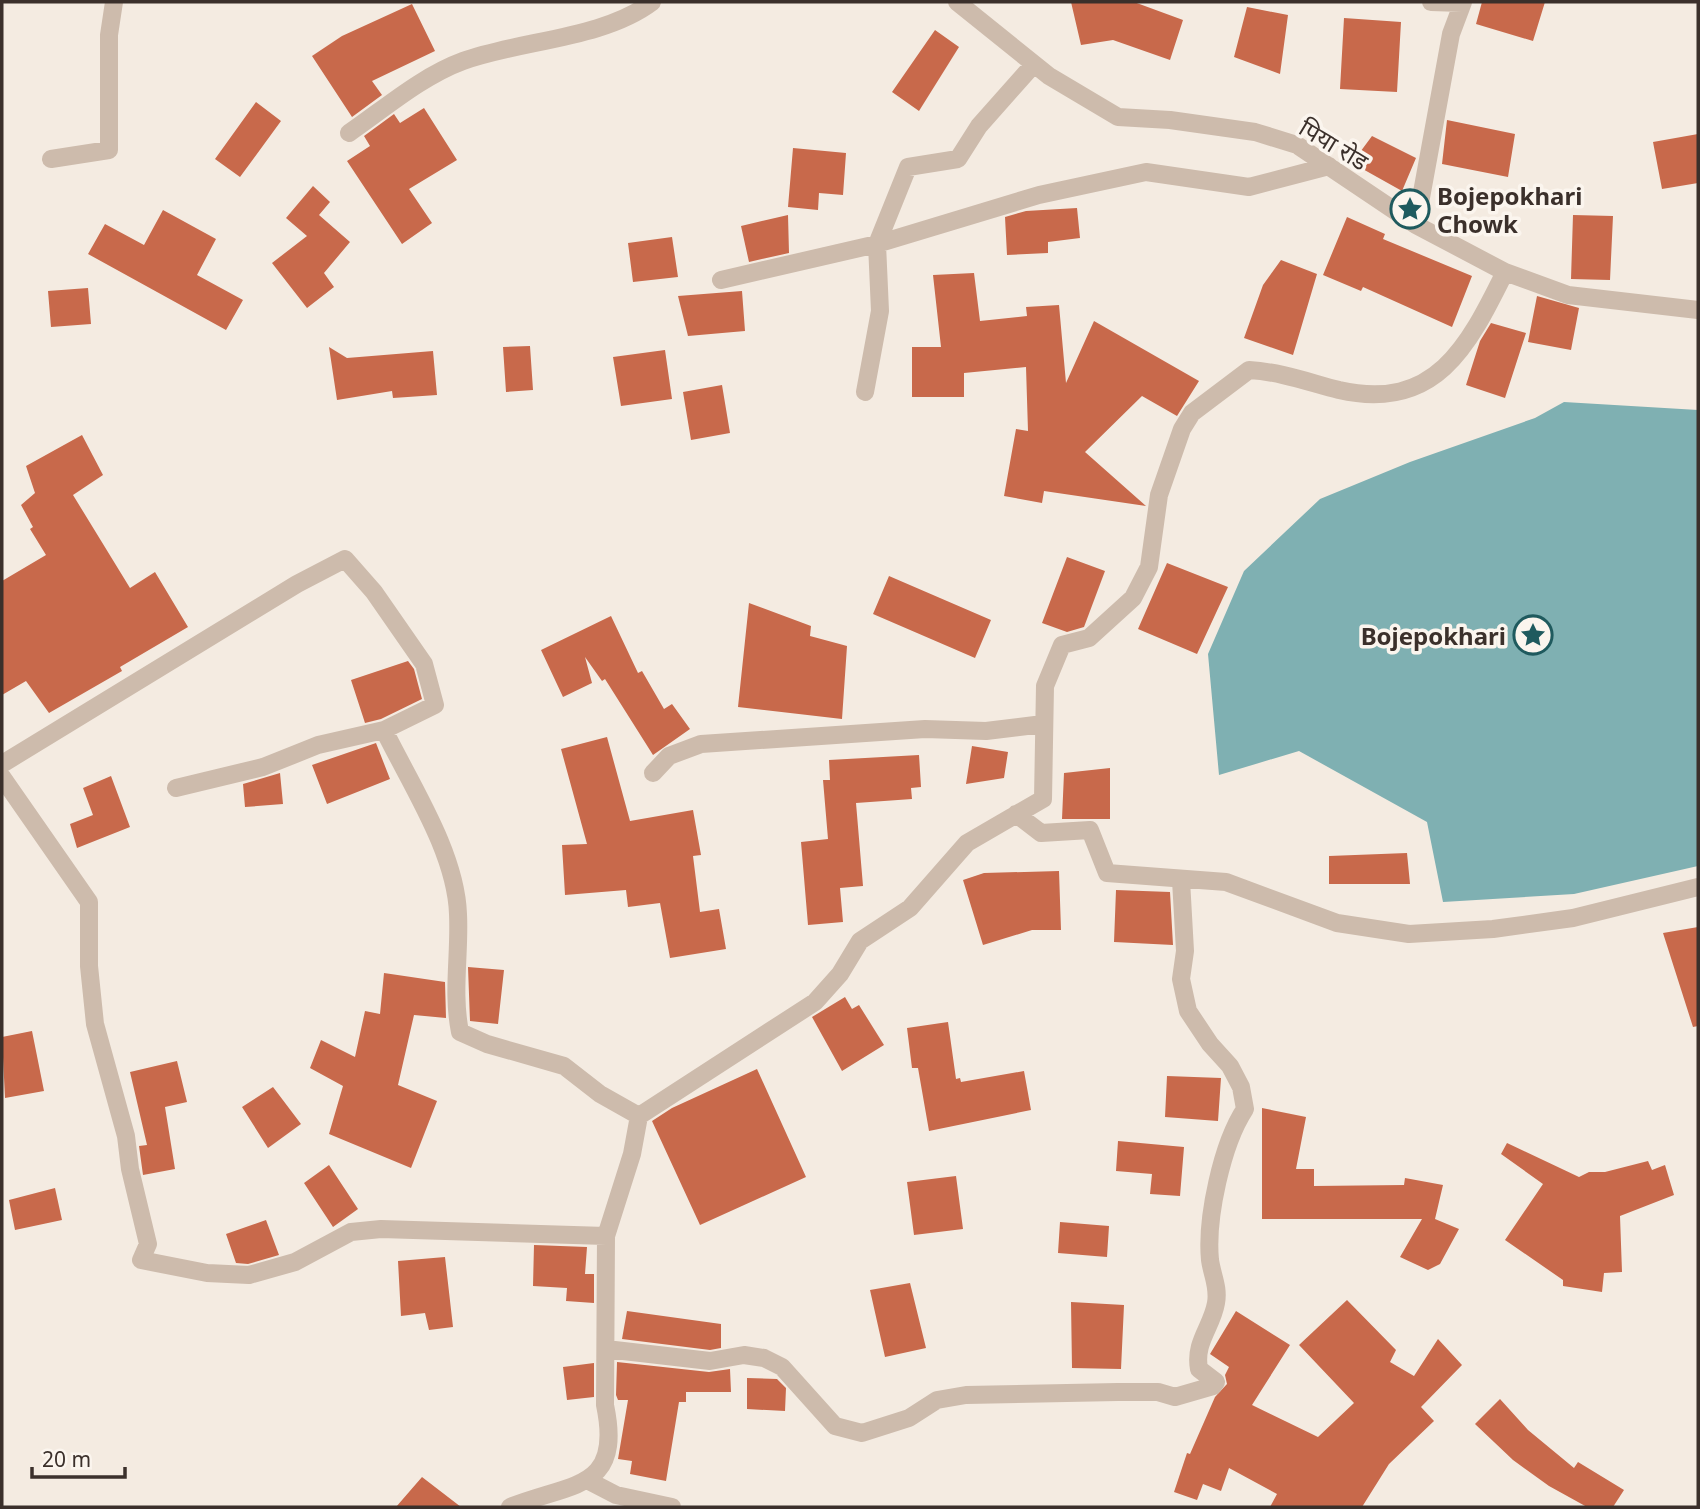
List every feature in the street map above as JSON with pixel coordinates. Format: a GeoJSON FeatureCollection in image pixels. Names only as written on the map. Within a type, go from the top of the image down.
{"type":"FeatureCollection","features":[{"type":"Feature","properties":{"kind":"street"},"geometry":{"type":"LineString","coordinates":[[51,159],[109,150],[109,35],[114,2]]}},
{"type":"Feature","properties":{"kind":"street"},"geometry":{"type":"LineString","coordinates":[[349,133],[422,83],[459,62],[636,14],[652,2]]}},
{"type":"Feature","properties":{"kind":"street","name":"पिया रोड"},"geometry":{"type":"LineString","coordinates":[[957,2],[1034,64],[1118,117],[1170,120],[1255,132],[1297,145],[1416,225],[1505,272],[1568,295],[1698,310]]}},
{"type":"Feature","properties":{"kind":"street"},"geometry":{"type":"LineString","coordinates":[[1416,225],[1451,34],[1463,2],[1431,2]]}},
{"type":"Feature","properties":{"kind":"street"},"geometry":{"type":"LineString","coordinates":[[865,393],[880,312],[877,244],[908,167],[958,159],[979,126],[1034,64]]}},
{"type":"Feature","properties":{"kind":"street"},"geometry":{"type":"LineString","coordinates":[[721,280],[877,244],[1039,195],[1146,172],[1249,187],[1329,166]]}},
{"type":"Feature","properties":{"kind":"street"},"geometry":{"type":"LineString","coordinates":[[510,1507],[589,1481],[608,1459],[611,1432],[606,1405],[606,1236],[632,1154],[639,1116],[816,1002],[840,974],[860,941],[910,908],[967,843],[1043,799],[1045,686],[1062,645],[1090,639],[1117,617],[1133,598],[1149,567],[1159,495],[1182,429],[1192,413],[1249,370],[1281,372],[1340,390],[1374,394],[1405,393],[1451,363],[1505,272]]}},
{"type":"Feature","properties":{"kind":"street"},"geometry":{"type":"LineString","coordinates":[[2,764],[285,591],[345,559],[374,592],[424,664],[435,705],[384,730],[318,745],[263,767],[176,788]]}},
{"type":"Feature","properties":{"kind":"street"},"geometry":{"type":"LineString","coordinates":[[653,773],[669,756],[701,744],[925,729],[986,731],[1043,724]]}},
{"type":"Feature","properties":{"kind":"street"},"geometry":{"type":"LineString","coordinates":[[384,730],[449,862],[458,912],[454,1004],[460,1032],[487,1044],[564,1066],[600,1094],[639,1116]]}},
{"type":"Feature","properties":{"kind":"street"},"geometry":{"type":"LineString","coordinates":[[2,777],[89,902],[89,966],[94,1024],[126,1136],[130,1169],[148,1244],[141,1260],[207,1273],[249,1275],[295,1262],[351,1232],[381,1229],[606,1236]]}},
{"type":"Feature","properties":{"kind":"street"},"geometry":{"type":"LineString","coordinates":[[1016,814],[1041,833],[1090,830],[1107,873],[1226,882],[1337,923],[1409,934],[1493,929],[1573,918],[1698,887]]}},
{"type":"Feature","properties":{"kind":"street"},"geometry":{"type":"LineString","coordinates":[[606,1349],[710,1362],[744,1356],[764,1358],[782,1367],[835,1426],[862,1433],[909,1418],[937,1400],[966,1395],[1158,1392],[1175,1397],[1213,1386],[1216,1382],[1199,1369],[1199,1341],[1216,1304],[1216,1280],[1210,1261],[1213,1220],[1232,1128],[1245,1109],[1241,1087],[1230,1066],[1210,1044],[1188,1010],[1181,979],[1185,951],[1181,880]]}},
{"type":"Feature","properties":{"kind":"street"},"geometry":{"type":"LineString","coordinates":[[589,1481],[616,1495],[672,1507]]}},
{"type":"Feature","properties":{"kind":"water"},"geometry":{"type":"Polygon","coordinates":[[[1564,402],[1698,410],[1698,866],[1574,894],[1443,902],[1427,822],[1299,751],[1219,775],[1208,654],[1244,571],[1320,499],[1410,462],[1535,418],[1564,402]]]}},
{"type":"Feature","properties":{"kind":"building"},"geometry":{"type":"Polygon","coordinates":[[[1071,2],[1134,2],[1183,20],[1170,60],[1113,40],[1081,45],[1071,2]]]}},
{"type":"Feature","properties":{"kind":"building"},"geometry":{"type":"Polygon","coordinates":[[[1482,2],[1545,2],[1533,41],[1476,24],[1482,2]]]}},
{"type":"Feature","properties":{"kind":"building"},"geometry":{"type":"Polygon","coordinates":[[[412,4],[435,51],[372,81],[382,95],[352,117],[312,56],[342,36],[412,4]]]}},
{"type":"Feature","properties":{"kind":"building"},"geometry":{"type":"Polygon","coordinates":[[[1247,7],[1288,15],[1280,74],[1234,57],[1247,7]]]}},
{"type":"Feature","properties":{"kind":"building"},"geometry":{"type":"Polygon","coordinates":[[[1344,18],[1401,22],[1397,92],[1340,89],[1344,18]]]}},
{"type":"Feature","properties":{"kind":"building"},"geometry":{"type":"Polygon","coordinates":[[[935,30],[959,47],[919,111],[892,92],[935,30]]]}},
{"type":"Feature","properties":{"kind":"building"},"geometry":{"type":"Polygon","coordinates":[[[256,102],[281,121],[240,177],[215,159],[256,102]]]}},
{"type":"Feature","properties":{"kind":"building"},"geometry":{"type":"Polygon","coordinates":[[[424,108],[457,160],[409,189],[432,223],[402,244],[347,161],[370,146],[364,136],[394,114],[400,123],[424,108]]]}},
{"type":"Feature","properties":{"kind":"building"},"geometry":{"type":"Polygon","coordinates":[[[1447,120],[1515,134],[1508,177],[1442,164],[1447,120]]]}},
{"type":"Feature","properties":{"kind":"building"},"geometry":{"type":"Polygon","coordinates":[[[1698,134],[1698,183],[1662,189],[1653,142],[1698,134]]]}},
{"type":"Feature","properties":{"kind":"building"},"geometry":{"type":"Polygon","coordinates":[[[1372,136],[1416,158],[1402,191],[1352,163],[1372,136]]]}},
{"type":"Feature","properties":{"kind":"building"},"geometry":{"type":"Polygon","coordinates":[[[793,148],[846,153],[843,195],[819,193],[818,210],[788,207],[793,148]]]}},
{"type":"Feature","properties":{"kind":"building"},"geometry":{"type":"Polygon","coordinates":[[[313,186],[330,202],[319,215],[350,242],[324,273],[334,287],[307,308],[272,263],[307,236],[286,218],[313,186]]]}},
{"type":"Feature","properties":{"kind":"building"},"geometry":{"type":"Polygon","coordinates":[[[1077,208],[1080,238],[1048,242],[1048,253],[1007,255],[1005,217],[1026,211],[1077,208]]]}},
{"type":"Feature","properties":{"kind":"building"},"geometry":{"type":"Polygon","coordinates":[[[163,210],[216,239],[197,275],[243,300],[226,330],[88,254],[105,224],[144,245],[163,210]]]}},
{"type":"Feature","properties":{"kind":"building"},"geometry":{"type":"Polygon","coordinates":[[[788,215],[789,253],[749,262],[741,226],[788,215]]]}},
{"type":"Feature","properties":{"kind":"building"},"geometry":{"type":"Polygon","coordinates":[[[1573,215],[1613,216],[1610,280],[1571,279],[1573,215]]]}},
{"type":"Feature","properties":{"kind":"building"},"geometry":{"type":"Polygon","coordinates":[[[1347,217],[1385,234],[1383,239],[1472,276],[1452,327],[1363,287],[1361,291],[1323,275],[1347,217]]]}},
{"type":"Feature","properties":{"kind":"building"},"geometry":{"type":"Polygon","coordinates":[[[672,237],[678,277],[633,282],[628,243],[672,237]]]}},
{"type":"Feature","properties":{"kind":"building"},"geometry":{"type":"Polygon","coordinates":[[[1281,260],[1317,274],[1293,355],[1244,338],[1263,285],[1281,260]]]}},
{"type":"Feature","properties":{"kind":"building"},"geometry":{"type":"Polygon","coordinates":[[[974,273],[980,321],[1027,316],[1026,307],[1059,305],[1066,383],[1094,321],[1199,381],[1177,416],[1142,396],[1085,452],[1146,506],[1044,491],[1042,503],[1004,496],[1016,429],[1028,431],[1026,367],[964,373],[964,397],[912,397],[912,347],[941,347],[933,275],[974,273]]]}},
{"type":"Feature","properties":{"kind":"building"},"geometry":{"type":"Polygon","coordinates":[[[88,288],[91,324],[51,327],[48,291],[88,288]]]}},
{"type":"Feature","properties":{"kind":"building"},"geometry":{"type":"Polygon","coordinates":[[[742,291],[745,331],[688,336],[678,296],[742,291]]]}},
{"type":"Feature","properties":{"kind":"building"},"geometry":{"type":"Polygon","coordinates":[[[1537,296],[1579,308],[1571,350],[1528,342],[1537,296]]]}},
{"type":"Feature","properties":{"kind":"building"},"geometry":{"type":"Polygon","coordinates":[[[1491,323],[1526,333],[1505,398],[1466,385],[1480,341],[1491,323]]]}},
{"type":"Feature","properties":{"kind":"building"},"geometry":{"type":"Polygon","coordinates":[[[530,346],[533,390],[506,392],[503,347],[530,346]]]}},
{"type":"Feature","properties":{"kind":"building"},"geometry":{"type":"Polygon","coordinates":[[[329,347],[347,358],[433,351],[437,395],[393,398],[392,391],[337,400],[329,347]]]}},
{"type":"Feature","properties":{"kind":"building"},"geometry":{"type":"Polygon","coordinates":[[[665,350],[672,399],[621,406],[613,357],[665,350]]]}},
{"type":"Feature","properties":{"kind":"building"},"geometry":{"type":"Polygon","coordinates":[[[722,385],[730,433],[691,440],[683,392],[722,385]]]}},
{"type":"Feature","properties":{"kind":"building"},"geometry":{"type":"Polygon","coordinates":[[[82,435],[103,475],[73,495],[130,588],[155,572],[188,627],[120,667],[122,671],[49,713],[26,681],[2,695],[2,581],[46,555],[30,529],[33,527],[21,505],[35,493],[26,466],[82,435]]]}},
{"type":"Feature","properties":{"kind":"building"},"geometry":{"type":"Polygon","coordinates":[[[1067,557],[1105,571],[1084,627],[1067,632],[1042,623],[1067,557]]]}},
{"type":"Feature","properties":{"kind":"building"},"geometry":{"type":"Polygon","coordinates":[[[1167,563],[1228,587],[1197,654],[1138,629],[1167,563]]]}},
{"type":"Feature","properties":{"kind":"building"},"geometry":{"type":"Polygon","coordinates":[[[889,576],[991,620],[975,658],[873,614],[889,576]]]}},
{"type":"Feature","properties":{"kind":"building"},"geometry":{"type":"Polygon","coordinates":[[[749,603],[811,626],[810,636],[847,646],[842,719],[738,707],[749,603]]]}},
{"type":"Feature","properties":{"kind":"building"},"geometry":{"type":"Polygon","coordinates":[[[611,616],[638,673],[642,671],[664,709],[672,704],[690,729],[653,755],[605,679],[602,681],[585,657],[592,683],[563,697],[541,650],[611,616]]]}},
{"type":"Feature","properties":{"kind":"building"},"geometry":{"type":"Polygon","coordinates":[[[408,661],[414,669],[422,699],[381,719],[365,723],[351,680],[408,661]]]}},
{"type":"Feature","properties":{"kind":"building"},"geometry":{"type":"Polygon","coordinates":[[[607,737],[630,821],[693,810],[701,855],[693,856],[700,912],[719,909],[726,949],[670,958],[660,903],[628,907],[626,890],[565,895],[562,845],[587,844],[561,749],[607,737]]]}},
{"type":"Feature","properties":{"kind":"building"},"geometry":{"type":"Polygon","coordinates":[[[376,743],[390,779],[327,804],[312,765],[376,743]]]}},
{"type":"Feature","properties":{"kind":"building"},"geometry":{"type":"Polygon","coordinates":[[[972,746],[1008,752],[1004,778],[966,784],[972,746]]]}},
{"type":"Feature","properties":{"kind":"building"},"geometry":{"type":"Polygon","coordinates":[[[919,755],[921,787],[911,788],[912,799],[856,803],[863,886],[840,888],[843,922],[808,925],[801,842],[828,839],[823,780],[830,780],[829,760],[919,755]]]}},
{"type":"Feature","properties":{"kind":"building"},"geometry":{"type":"Polygon","coordinates":[[[1110,768],[1110,819],[1062,819],[1064,773],[1110,768]]]}},
{"type":"Feature","properties":{"kind":"building"},"geometry":{"type":"Polygon","coordinates":[[[280,773],[283,804],[245,807],[243,784],[280,773]]]}},
{"type":"Feature","properties":{"kind":"building"},"geometry":{"type":"Polygon","coordinates":[[[111,776],[130,827],[77,848],[70,824],[93,815],[83,788],[111,776]]]}},
{"type":"Feature","properties":{"kind":"building"},"geometry":{"type":"Polygon","coordinates":[[[1407,853],[1410,884],[1329,884],[1329,856],[1407,853]]]}},
{"type":"Feature","properties":{"kind":"building"},"geometry":{"type":"Polygon","coordinates":[[[1059,871],[1061,930],[1032,930],[983,945],[963,880],[984,873],[1059,871]]]}},
{"type":"Feature","properties":{"kind":"building"},"geometry":{"type":"Polygon","coordinates":[[[1116,890],[1170,892],[1173,945],[1114,942],[1116,890]]]}},
{"type":"Feature","properties":{"kind":"building"},"geometry":{"type":"Polygon","coordinates":[[[1698,927],[1698,1026],[1693,1027],[1663,933],[1698,927]]]}},
{"type":"Feature","properties":{"kind":"building"},"geometry":{"type":"Polygon","coordinates":[[[468,967],[504,970],[498,1024],[470,1021],[468,967]]]}},
{"type":"Feature","properties":{"kind":"building"},"geometry":{"type":"Polygon","coordinates":[[[384,973],[445,982],[446,1018],[414,1015],[398,1085],[437,1101],[411,1168],[329,1134],[343,1086],[310,1068],[321,1040],[355,1057],[365,1011],[380,1014],[384,973]]]}},
{"type":"Feature","properties":{"kind":"building"},"geometry":{"type":"Polygon","coordinates":[[[845,997],[852,1009],[859,1005],[884,1045],[842,1071],[812,1017],[845,997]]]}},
{"type":"Feature","properties":{"kind":"building"},"geometry":{"type":"Polygon","coordinates":[[[948,1022],[956,1079],[960,1078],[961,1082],[1024,1071],[1031,1110],[929,1131],[918,1068],[912,1068],[907,1028],[948,1022]]]}},
{"type":"Feature","properties":{"kind":"building"},"geometry":{"type":"Polygon","coordinates":[[[32,1031],[44,1091],[5,1098],[2,1037],[32,1031]]]}},
{"type":"Feature","properties":{"kind":"building"},"geometry":{"type":"Polygon","coordinates":[[[177,1061],[187,1102],[165,1107],[175,1169],[143,1175],[139,1146],[147,1145],[130,1072],[177,1061]]]}},
{"type":"Feature","properties":{"kind":"building"},"geometry":{"type":"Polygon","coordinates":[[[757,1069],[806,1177],[700,1225],[652,1121],[672,1108],[757,1069]]]}},
{"type":"Feature","properties":{"kind":"building"},"geometry":{"type":"Polygon","coordinates":[[[1167,1076],[1221,1078],[1218,1121],[1165,1117],[1167,1076]]]}},
{"type":"Feature","properties":{"kind":"building"},"geometry":{"type":"Polygon","coordinates":[[[273,1087],[301,1124],[268,1148],[242,1107],[273,1087]]]}},
{"type":"Feature","properties":{"kind":"building"},"geometry":{"type":"Polygon","coordinates":[[[1262,1108],[1306,1117],[1296,1169],[1314,1169],[1314,1186],[1404,1185],[1405,1178],[1443,1185],[1435,1219],[1459,1229],[1440,1264],[1428,1270],[1400,1257],[1422,1219],[1262,1219],[1262,1108]]]}},
{"type":"Feature","properties":{"kind":"building"},"geometry":{"type":"Polygon","coordinates":[[[1118,1141],[1184,1147],[1180,1196],[1150,1194],[1152,1174],[1116,1171],[1118,1141]]]}},
{"type":"Feature","properties":{"kind":"building"},"geometry":{"type":"Polygon","coordinates":[[[1507,1143],[1579,1177],[1589,1172],[1605,1172],[1648,1161],[1652,1170],[1665,1165],[1674,1195],[1620,1216],[1622,1272],[1604,1273],[1602,1292],[1563,1286],[1563,1280],[1505,1240],[1543,1184],[1501,1154],[1507,1143]]]}},
{"type":"Feature","properties":{"kind":"building"},"geometry":{"type":"Polygon","coordinates":[[[329,1165],[358,1209],[333,1227],[304,1183],[329,1165]]]}},
{"type":"Feature","properties":{"kind":"building"},"geometry":{"type":"Polygon","coordinates":[[[956,1176],[963,1229],[914,1235],[907,1182],[956,1176]]]}},
{"type":"Feature","properties":{"kind":"building"},"geometry":{"type":"Polygon","coordinates":[[[55,1188],[62,1220],[15,1230],[9,1200],[55,1188]]]}},
{"type":"Feature","properties":{"kind":"building"},"geometry":{"type":"Polygon","coordinates":[[[266,1220],[279,1255],[248,1264],[236,1263],[226,1234],[266,1220]]]}},
{"type":"Feature","properties":{"kind":"building"},"geometry":{"type":"Polygon","coordinates":[[[1060,1222],[1109,1226],[1107,1257],[1058,1253],[1060,1222]]]}},
{"type":"Feature","properties":{"kind":"building"},"geometry":{"type":"Polygon","coordinates":[[[534,1245],[587,1247],[585,1274],[594,1274],[594,1303],[566,1301],[567,1288],[533,1286],[534,1245]]]}},
{"type":"Feature","properties":{"kind":"building"},"geometry":{"type":"Polygon","coordinates":[[[445,1257],[453,1327],[429,1330],[425,1313],[401,1316],[398,1261],[445,1257]]]}},
{"type":"Feature","properties":{"kind":"building"},"geometry":{"type":"Polygon","coordinates":[[[910,1283],[926,1348],[885,1357],[870,1290],[910,1283]]]}},
{"type":"Feature","properties":{"kind":"building"},"geometry":{"type":"Polygon","coordinates":[[[1347,1300],[1396,1350],[1390,1362],[1414,1376],[1438,1339],[1462,1365],[1421,1407],[1434,1421],[1389,1464],[1362,1507],[1270,1507],[1277,1494],[1229,1468],[1221,1491],[1203,1484],[1197,1500],[1174,1492],[1187,1453],[1190,1454],[1215,1397],[1227,1384],[1225,1375],[1229,1367],[1210,1354],[1236,1311],[1290,1345],[1252,1405],[1318,1437],[1354,1403],[1299,1345],[1347,1300]]]}},
{"type":"Feature","properties":{"kind":"building"},"geometry":{"type":"Polygon","coordinates":[[[1071,1302],[1124,1305],[1121,1369],[1072,1368],[1071,1302]]]}},
{"type":"Feature","properties":{"kind":"building"},"geometry":{"type":"Polygon","coordinates":[[[627,1311],[721,1324],[721,1348],[710,1350],[622,1339],[627,1311]]]}},
{"type":"Feature","properties":{"kind":"building"},"geometry":{"type":"Polygon","coordinates":[[[617,1362],[709,1372],[730,1369],[731,1392],[686,1392],[686,1402],[679,1402],[666,1481],[630,1474],[632,1461],[618,1459],[628,1400],[618,1400],[616,1395],[617,1362]]]}},
{"type":"Feature","properties":{"kind":"building"},"geometry":{"type":"Polygon","coordinates":[[[594,1363],[594,1397],[567,1400],[563,1367],[594,1363]]]}},
{"type":"Feature","properties":{"kind":"building"},"geometry":{"type":"Polygon","coordinates":[[[747,1378],[777,1379],[786,1388],[785,1411],[747,1409],[747,1378]]]}},
{"type":"Feature","properties":{"kind":"building"},"geometry":{"type":"Polygon","coordinates":[[[1500,1399],[1528,1430],[1574,1468],[1578,1462],[1624,1490],[1613,1507],[1587,1507],[1549,1486],[1513,1460],[1475,1424],[1500,1399]]]}},
{"type":"Feature","properties":{"kind":"building"},"geometry":{"type":"Polygon","coordinates":[[[422,1477],[461,1507],[396,1507],[422,1477]]]}},
{"type":"Feature","properties":{"kind":"place","name":"Bojepokhari Chowk"},"geometry":{"type":"Point","coordinates":[1410,209]}},
{"type":"Feature","properties":{"kind":"place","name":"Bojepokhari"},"geometry":{"type":"Point","coordinates":[1533,635]}}]}
